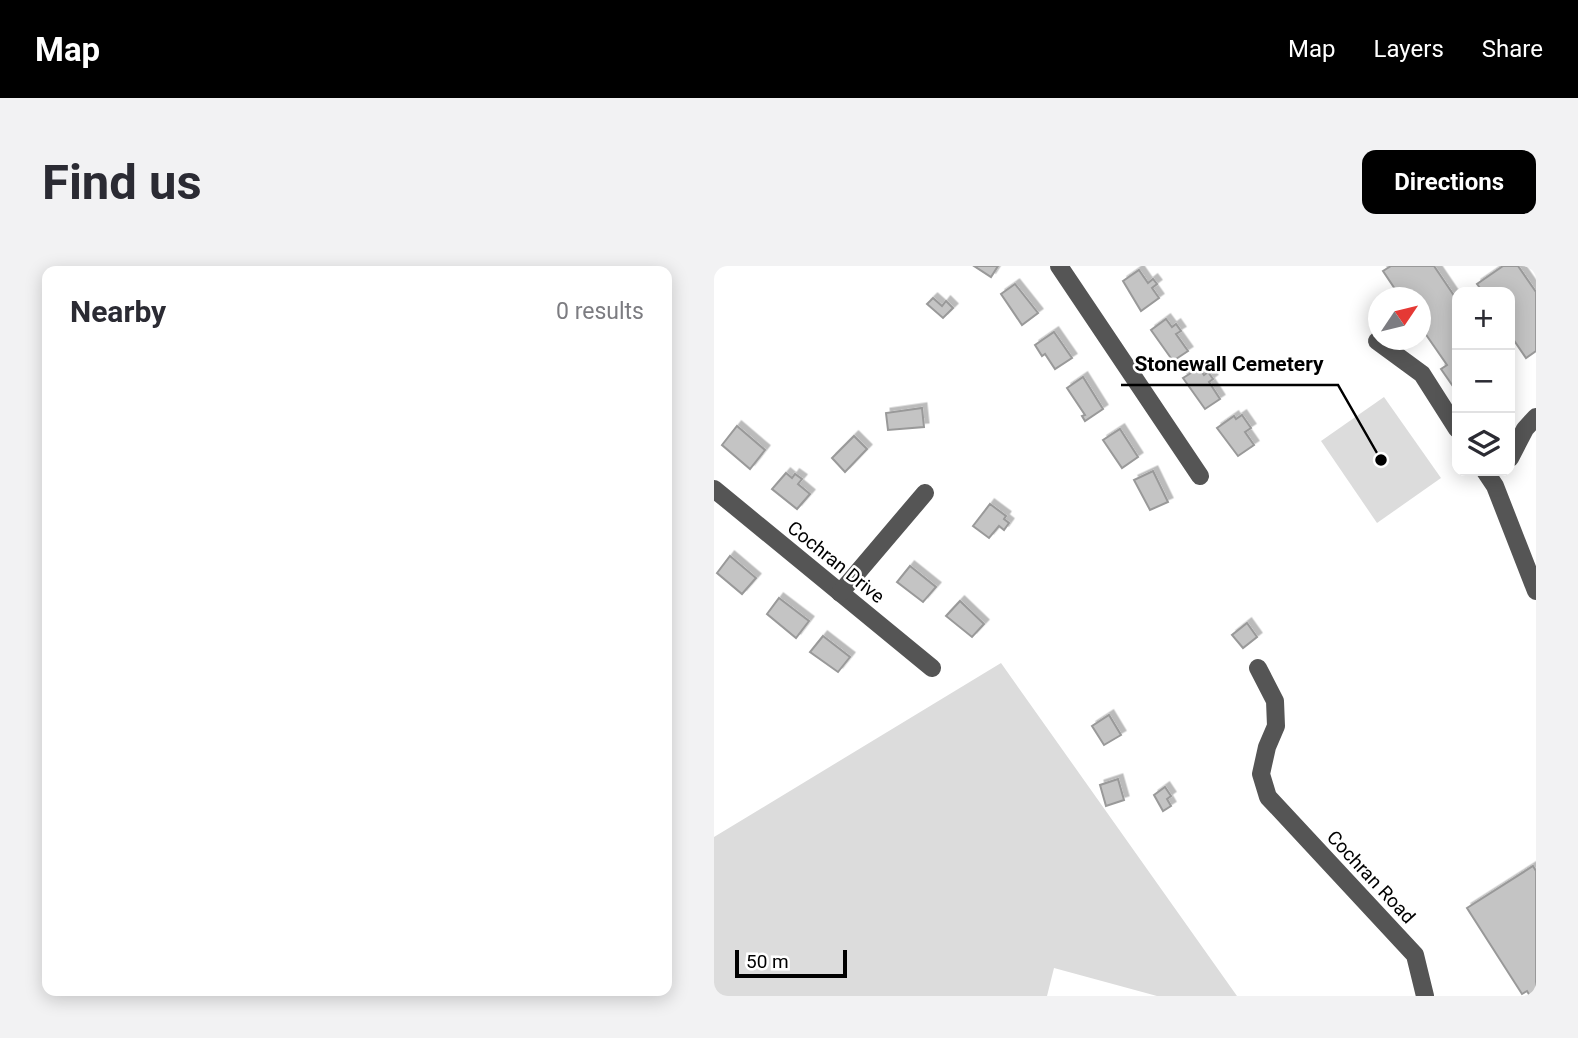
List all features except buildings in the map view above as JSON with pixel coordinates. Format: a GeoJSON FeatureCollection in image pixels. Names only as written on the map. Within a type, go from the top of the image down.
{"type":"FeatureCollection","features":[{"type":"Feature","properties":{"kind":"street"},"geometry":{"type":"LineString","coordinates":[[1059,266],[1200,476]]}},
{"type":"Feature","properties":{"kind":"street"},"geometry":{"type":"LineString","coordinates":[[1389,350],[1422,374],[1452,421]]}},
{"type":"Feature","properties":{"kind":"street"},"geometry":{"type":"LineString","coordinates":[[1515,448],[1525,429],[1536,417]]}},
{"type":"Feature","properties":{"kind":"street"},"geometry":{"type":"LineString","coordinates":[[1499,478],[1536,592]]}},
{"type":"Feature","properties":{"kind":"street","name":"Cochran Drive"},"geometry":{"type":"LineString","coordinates":[[714,489],[932,668]]}},
{"type":"Feature","properties":{"kind":"street"},"geometry":{"type":"LineString","coordinates":[[840,593],[925,493]]}},
{"type":"Feature","properties":{"kind":"street","name":"Cochran Road"},"geometry":{"type":"LineString","coordinates":[[1258,668],[1275,701],[1276,726],[1261,774],[1268,797],[1415,955],[1424,996]]}},
{"type":"Feature","properties":{"kind":"shaded area"},"geometry":{"type":"Polygon","coordinates":[[[1384,397],[1441,478],[1377,523],[1321,441],[1384,397]]]}},
{"type":"Feature","properties":{"kind":"shaded area"},"geometry":{"type":"Polygon","coordinates":[[[1001,663],[1237,996],[1157,996],[1054,968],[1047,996],[714,996],[714,837],[1001,663]]]}},
{"type":"Feature","properties":{"kind":"place","name":"Stonewall Cemetery"},"geometry":{"type":"Point","coordinates":[1381,460]}}]}
